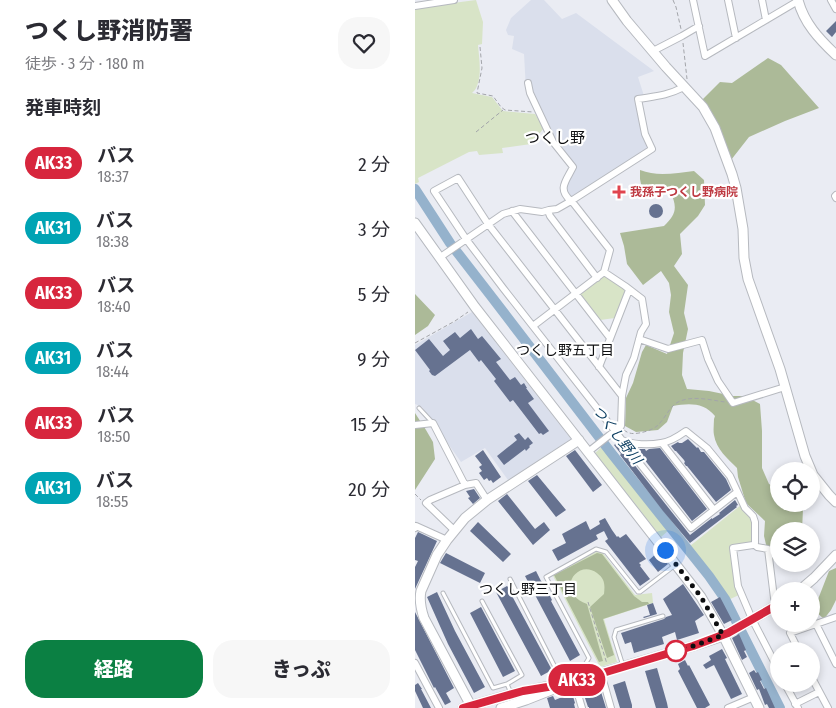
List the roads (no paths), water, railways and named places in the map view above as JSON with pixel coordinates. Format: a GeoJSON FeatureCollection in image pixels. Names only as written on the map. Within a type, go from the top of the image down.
{"type":"FeatureCollection","features":[{"type":"Feature","properties":{"kind":"street"},"geometry":{"type":"LineString","coordinates":[[415,6],[454,0]]}},
{"type":"Feature","properties":{"kind":"street"},"geometry":{"type":"LineString","coordinates":[[612,0],[653,51],[703,107],[711,121],[733,174],[742,221],[747,279],[780,369],[805,456],[813,475],[836,502]]}},
{"type":"Feature","properties":{"kind":"street"},"geometry":{"type":"LineString","coordinates":[[693,0],[705,56],[798,0],[807,23],[816,35],[834,49]]}},
{"type":"Feature","properties":{"kind":"street"},"geometry":{"type":"LineString","coordinates":[[728,0],[736,38]]}},
{"type":"Feature","properties":{"kind":"street"},"geometry":{"type":"LineString","coordinates":[[762,0],[766,20]]}},
{"type":"Feature","properties":{"kind":"street"},"geometry":{"type":"LineString","coordinates":[[831,0],[836,9]]}},
{"type":"Feature","properties":{"kind":"street"},"geometry":{"type":"LineString","coordinates":[[653,51],[699,26]]}},
{"type":"Feature","properties":{"kind":"street"},"geometry":{"type":"LineString","coordinates":[[528,83],[530,93],[553,142],[573,168],[562,189],[563,193],[610,250],[604,272],[533,326]]}},
{"type":"Feature","properties":{"kind":"street"},"geometry":{"type":"LineString","coordinates":[[439,258],[503,214],[520,209],[542,212],[557,209],[652,149],[645,134],[638,99],[687,89]]}},
{"type":"Feature","properties":{"kind":"street"},"geometry":{"type":"LineString","coordinates":[[623,396],[488,224],[458,178],[434,191],[466,239],[622,440],[634,444],[662,443],[686,431],[707,448],[730,476],[745,508],[753,516],[755,522],[754,544]]}},
{"type":"Feature","properties":{"kind":"street"},"geometry":{"type":"LineString","coordinates":[[512,211],[610,338]]}},
{"type":"Feature","properties":{"kind":"street"},"geometry":{"type":"LineString","coordinates":[[548,211],[597,278]]}},
{"type":"Feature","properties":{"kind":"street"},"geometry":{"type":"LineString","coordinates":[[415,223],[475,307],[701,597],[723,635],[759,708]]}},
{"type":"Feature","properties":{"kind":"street"},"geometry":{"type":"LineString","coordinates":[[588,452],[621,426],[626,375],[641,332],[646,324],[642,299],[604,272]]}},
{"type":"Feature","properties":{"kind":"street"},"geometry":{"type":"LineString","coordinates":[[599,367],[629,290]]}},
{"type":"Feature","properties":{"kind":"street"},"geometry":{"type":"LineString","coordinates":[[639,339],[668,349],[702,340],[718,381],[733,403],[785,387]]}},
{"type":"Feature","properties":{"kind":"street"},"geometry":{"type":"LineString","coordinates":[[415,425],[433,423],[465,486]]}},
{"type":"Feature","properties":{"kind":"street"},"geometry":{"type":"LineString","coordinates":[[579,440],[487,500],[465,518],[437,555],[421,590],[418,610],[424,618],[467,707],[512,694],[570,682],[693,646],[723,635],[770,609]]}},
{"type":"Feature","properties":{"kind":"street"},"geometry":{"type":"LineString","coordinates":[[662,443],[714,510]]}},
{"type":"Feature","properties":{"kind":"street"},"geometry":{"type":"LineString","coordinates":[[634,444],[633,454],[691,528],[737,492]]}},
{"type":"Feature","properties":{"kind":"street"},"geometry":{"type":"LineString","coordinates":[[455,530],[425,504],[429,500],[476,483],[487,500]]}},
{"type":"Feature","properties":{"kind":"street"},"geometry":{"type":"LineString","coordinates":[[415,528],[416,526],[447,540]]}},
{"type":"Feature","properties":{"kind":"street"},"geometry":{"type":"LineString","coordinates":[[770,654],[738,586],[733,548],[754,544],[757,547],[768,549],[772,582]]}},
{"type":"Feature","properties":{"kind":"street"},"geometry":{"type":"LineString","coordinates":[[809,582],[836,555]]}},
{"type":"Feature","properties":{"kind":"street"},"geometry":{"type":"LineString","coordinates":[[820,623],[836,617]]}},
{"type":"Feature","properties":{"kind":"street"},"geometry":{"type":"LineString","coordinates":[[820,632],[836,664]]}},
{"type":"Feature","properties":{"kind":"street"},"geometry":{"type":"LineString","coordinates":[[415,663],[439,708]]}},
{"type":"Feature","properties":{"kind":"street"},"geometry":{"type":"LineString","coordinates":[[601,673],[611,708]]}},
{"type":"Feature","properties":{"kind":"street"},"geometry":{"type":"LineString","coordinates":[[501,708],[570,682]]}},
{"type":"Feature","properties":{"kind":"street"},"geometry":{"type":"LineString","coordinates":[[570,682],[582,708]]}},
{"type":"Feature","properties":{"kind":"street"},"geometry":{"type":"LineString","coordinates":[[789,692],[797,706],[819,692],[828,708]]}},
{"type":"Feature","properties":{"kind":"street"},"geometry":{"type":"LineString","coordinates":[[728,708],[754,697]]}},
{"type":"Feature","properties":{"kind":"lane"},"geometry":{"type":"LineString","coordinates":[[419,408],[433,423]]}},
{"type":"Feature","properties":{"kind":"lane"},"geometry":{"type":"LineString","coordinates":[[510,579],[558,673],[584,666],[589,658],[546,576],[596,549],[606,552],[638,592],[640,592],[677,564]]}},
{"type":"Feature","properties":{"kind":"lane"},"geometry":{"type":"LineString","coordinates":[[443,593],[493,688],[507,684],[522,675],[482,601]]}},
{"type":"Feature","properties":{"kind":"lane"},"geometry":{"type":"LineString","coordinates":[[623,666],[614,637],[617,630],[663,616]]}},
{"type":"Feature","properties":{"kind":"lane"},"geometry":{"type":"LineString","coordinates":[[584,666],[587,677]]}},
{"type":"Feature","properties":{"kind":"lane"},"geometry":{"type":"LineString","coordinates":[[507,684],[512,694]]}},
{"type":"Feature","properties":{"kind":"waterway","name":"つくし野川"},"geometry":{"type":"LineString","coordinates":[[415,189],[450,243],[612,454],[709,576],[725,599],[780,708]]}},
{"type":"Feature","properties":{"kind":"place","name":"我孫子つくし野病院"},"geometry":{"type":"Point","coordinates":[619,192]}},
{"type":"Feature","properties":{"kind":"district","name":"つくし野"},"geometry":{"type":"Point","coordinates":[555,138]}},
{"type":"Feature","properties":{"kind":"district","name":"つくし野五丁目"},"geometry":{"type":"Point","coordinates":[565,350]}},
{"type":"Feature","properties":{"kind":"district","name":"つくし野三丁目"},"geometry":{"type":"Point","coordinates":[528,589]}}]}
